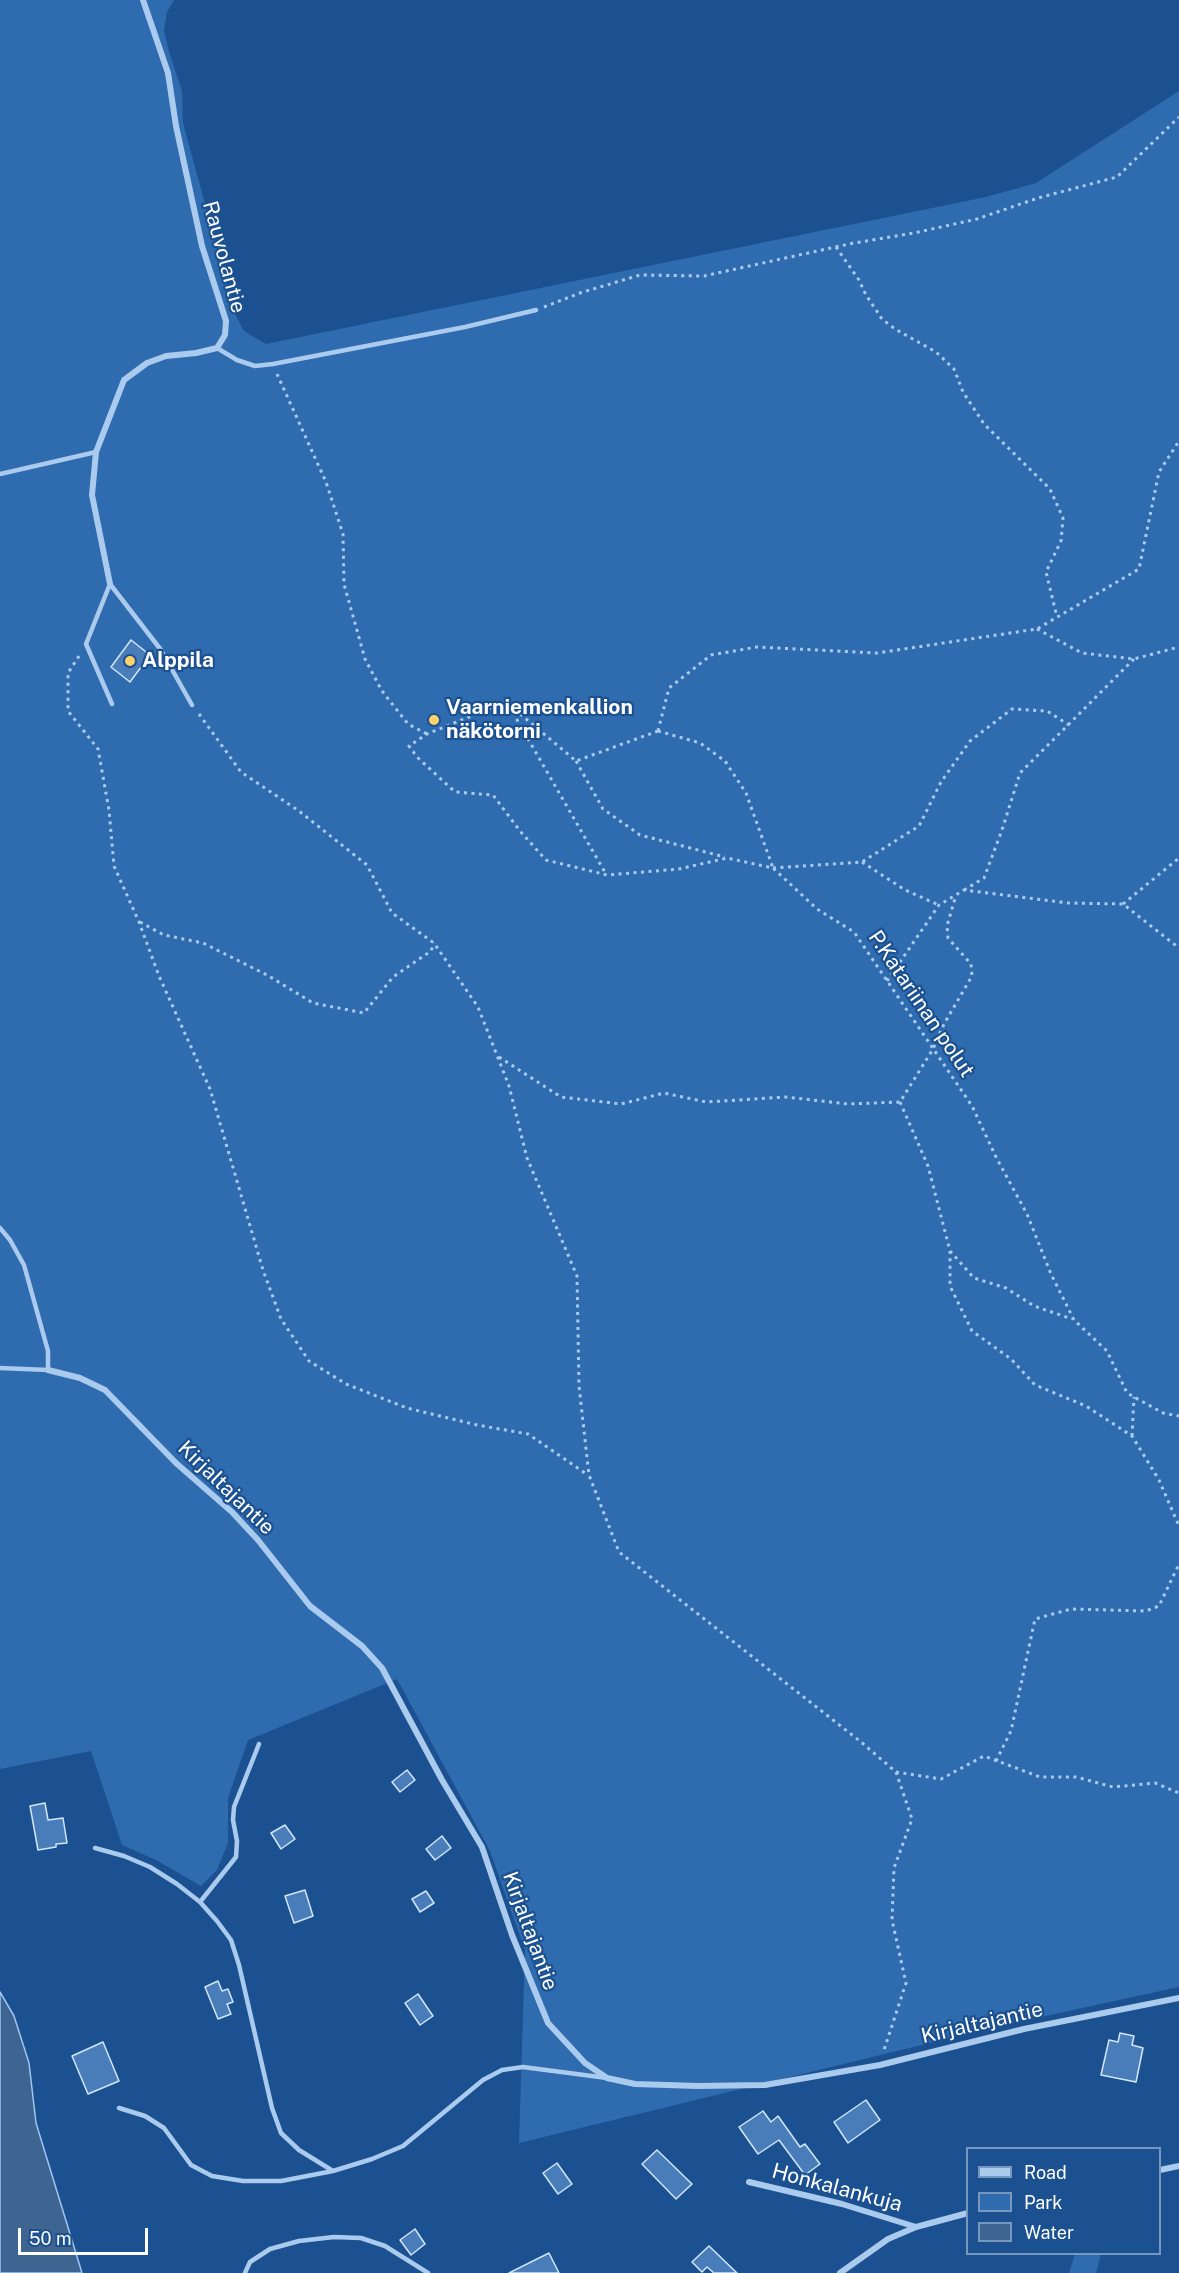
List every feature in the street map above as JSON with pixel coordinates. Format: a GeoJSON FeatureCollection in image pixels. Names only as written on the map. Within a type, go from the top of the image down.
{"type":"FeatureCollection","features":[{"type":"Feature","properties":{"kind":"street","name":"Rauvolantie"},"geometry":{"type":"LineString","coordinates":[[143,0],[168,73],[176,126],[202,246],[226,321],[225,335],[217,348]]}},
{"type":"Feature","properties":{"kind":"street"},"geometry":{"type":"LineString","coordinates":[[110,584],[92,495],[96,452],[124,380],[147,363],[166,356],[217,348]]}},
{"type":"Feature","properties":{"kind":"street","name":"Kirjaltajantie"},"geometry":{"type":"LineString","coordinates":[[48,1370],[80,1378],[105,1390],[176,1463],[231,1512],[258,1540],[310,1606],[362,1646],[382,1668],[442,1780],[482,1847],[512,1935],[548,2023],[585,2062],[607,2078],[635,2084],[765,2085],[880,2065],[1024,2029],[1179,1998]]}},
{"type":"Feature","properties":{"kind":"street"},"geometry":{"type":"LineString","coordinates":[[1161,2170],[1179,2166]]}},
{"type":"Feature","properties":{"kind":"street","name":"Honkalankuja"},"geometry":{"type":"LineString","coordinates":[[750,2182],[842,2204],[916,2227]]}},
{"type":"Feature","properties":{"kind":"street"},"geometry":{"type":"LineString","coordinates":[[840,2273],[888,2239],[916,2227],[966,2214]]}},
{"type":"Feature","properties":{"kind":"lane"},"geometry":{"type":"LineString","coordinates":[[217,348],[237,360],[255,366],[273,364],[454,329],[536,310]]}},
{"type":"Feature","properties":{"kind":"lane"},"geometry":{"type":"LineString","coordinates":[[0,474],[96,452]]}},
{"type":"Feature","properties":{"kind":"lane"},"geometry":{"type":"LineString","coordinates":[[110,584],[86,644],[112,704]]}},
{"type":"Feature","properties":{"kind":"lane"},"geometry":{"type":"LineString","coordinates":[[110,584],[161,650],[192,705]]}},
{"type":"Feature","properties":{"kind":"lane"},"geometry":{"type":"LineString","coordinates":[[0,1228],[24,1264],[48,1351],[48,1370],[0,1368]]}},
{"type":"Feature","properties":{"kind":"lane"},"geometry":{"type":"LineString","coordinates":[[200,1902],[236,1857],[234,1808],[259,1744]]}},
{"type":"Feature","properties":{"kind":"lane"},"geometry":{"type":"LineString","coordinates":[[95,1848],[124,1856],[150,1867],[177,1884],[200,1902],[231,1940],[239,1965],[272,2108],[281,2133],[299,2150],[333,2171]]}},
{"type":"Feature","properties":{"kind":"lane"},"geometry":{"type":"LineString","coordinates":[[119,2108],[145,2116],[164,2128],[191,2165],[212,2176],[243,2181],[281,2181],[333,2171],[372,2159],[403,2146],[483,2080],[502,2070],[523,2067],[607,2078]]}},
{"type":"Feature","properties":{"kind":"lane"},"geometry":{"type":"LineString","coordinates":[[245,2273],[250,2262],[270,2249],[299,2241],[334,2237],[361,2238],[385,2246],[428,2273]]}},
{"type":"Feature","properties":{"kind":"path"},"geometry":{"type":"LineString","coordinates":[[536,310],[580,292],[640,275],[704,276],[836,247],[914,233],[977,219],[1038,198],[1117,177],[1179,117]]}},
{"type":"Feature","properties":{"kind":"path"},"geometry":{"type":"LineString","coordinates":[[836,247],[882,319],[936,352],[954,369],[963,392],[984,424],[1050,489],[1063,518],[1061,541],[1046,572],[1058,617]]}},
{"type":"Feature","properties":{"kind":"path"},"geometry":{"type":"LineString","coordinates":[[273,364],[282,390],[326,482],[343,534],[344,584],[365,659],[382,691],[408,724],[427,734]]}},
{"type":"Feature","properties":{"kind":"path"},"geometry":{"type":"LineString","coordinates":[[658,731],[669,688],[711,655],[757,647],[877,653],[1037,629],[1139,569],[1159,472],[1179,441]]}},
{"type":"Feature","properties":{"kind":"path"},"geometry":{"type":"LineString","coordinates":[[1037,629],[1082,653],[1134,659],[1179,647]]}},
{"type":"Feature","properties":{"kind":"path"},"geometry":{"type":"LineString","coordinates":[[86,644],[68,673],[68,711],[98,749],[109,810],[114,866],[139,922],[159,976],[210,1089],[239,1190],[281,1319],[309,1361],[346,1384],[407,1408],[477,1425],[528,1434],[589,1475]]}},
{"type":"Feature","properties":{"kind":"path"},"geometry":{"type":"LineString","coordinates":[[887,981],[939,905],[984,878],[1020,773],[1134,659]]}},
{"type":"Feature","properties":{"kind":"path"},"geometry":{"type":"LineString","coordinates":[[506,702],[427,734],[409,746],[417,757],[455,792],[493,795],[520,831],[546,860],[607,875],[679,869],[727,858]]}},
{"type":"Feature","properties":{"kind":"path"},"geometry":{"type":"LineString","coordinates":[[506,702],[576,761],[603,809],[640,835],[773,868],[862,862],[919,826],[941,782],[970,741],[1012,708],[1047,711],[1069,725]]}},
{"type":"Feature","properties":{"kind":"path"},"geometry":{"type":"LineString","coordinates":[[506,702],[607,875]]}},
{"type":"Feature","properties":{"kind":"path"},"geometry":{"type":"LineString","coordinates":[[192,705],[242,772],[299,811],[367,865],[392,914],[434,943],[478,1007],[509,1086],[527,1158],[577,1276],[579,1386],[589,1475],[619,1552],[896,1772],[912,1819],[894,1868],[892,1920],[906,1983],[880,2065]]}},
{"type":"Feature","properties":{"kind":"path"},"geometry":{"type":"LineString","coordinates":[[576,761],[658,731],[700,743],[725,761],[746,793],[773,868]]}},
{"type":"Feature","properties":{"kind":"path"},"geometry":{"type":"LineString","coordinates":[[1123,904],[1179,858]]}},
{"type":"Feature","properties":{"kind":"path"},"geometry":{"type":"LineString","coordinates":[[862,862],[905,890],[939,905]]}},
{"type":"Feature","properties":{"kind":"path","name":"P.Katariinan polut"},"geometry":{"type":"LineString","coordinates":[[773,868],[817,909],[854,932],[972,1106],[996,1157],[1028,1214],[1051,1274],[1074,1320],[1107,1351],[1127,1393],[1163,1413],[1179,1416]]}},
{"type":"Feature","properties":{"kind":"path"},"geometry":{"type":"LineString","coordinates":[[964,890],[1068,903],[1123,904],[1179,948]]}},
{"type":"Feature","properties":{"kind":"path"},"geometry":{"type":"LineString","coordinates":[[900,1102],[933,1049],[944,1024],[972,976],[971,964],[948,938],[947,926],[956,895]]}},
{"type":"Feature","properties":{"kind":"path"},"geometry":{"type":"LineString","coordinates":[[139,922],[164,935],[203,944],[267,975],[313,1003],[364,1013],[393,977],[431,951],[434,943]]}},
{"type":"Feature","properties":{"kind":"path"},"geometry":{"type":"LineString","coordinates":[[497,1056],[561,1097],[621,1104],[664,1093],[706,1102],[786,1097],[848,1104],[900,1102]]}},
{"type":"Feature","properties":{"kind":"path"},"geometry":{"type":"LineString","coordinates":[[900,1102],[928,1166],[950,1251],[950,1286],[972,1331],[1011,1359],[1035,1385],[1086,1406],[1132,1436],[1159,1480],[1179,1526]]}},
{"type":"Feature","properties":{"kind":"path"},"geometry":{"type":"LineString","coordinates":[[950,1251],[974,1278],[1006,1288],[1034,1306],[1074,1320]]}},
{"type":"Feature","properties":{"kind":"path"},"geometry":{"type":"LineString","coordinates":[[1132,1436],[1134,1397]]}},
{"type":"Feature","properties":{"kind":"path"},"geometry":{"type":"LineString","coordinates":[[996,1761],[1011,1731],[1035,1619],[1071,1609],[1146,1611],[1159,1606],[1179,1564]]}},
{"type":"Feature","properties":{"kind":"path"},"geometry":{"type":"LineString","coordinates":[[896,1772],[941,1779],[984,1756],[1040,1777],[1076,1777],[1113,1787],[1155,1783],[1179,1792]]}},
{"type":"Feature","properties":{"kind":"green space"},"geometry":{"type":"Polygon","coordinates":[[[0,0],[174,0],[167,12],[164,30],[182,91],[183,123],[235,314],[244,331],[266,344],[986,197],[1036,183],[1179,91],[1179,1987],[1004,2025],[519,2143],[525,1950],[490,1851],[397,1679],[248,1740],[228,1798],[228,1843],[217,1870],[201,1886],[156,1860],[122,1845],[91,1751],[0,1769],[0,0]]]}},
{"type":"Feature","properties":{"kind":"green space"},"geometry":{"type":"Polygon","coordinates":[[[1075,2255],[1101,2255],[1096,2273],[1069,2273],[1075,2255]]]}},
{"type":"Feature","properties":{"kind":"water"},"geometry":{"type":"Polygon","coordinates":[[[0,1992],[14,2016],[29,2063],[36,2123],[82,2273],[0,2273],[0,1992]]]}},
{"type":"Feature","properties":{"kind":"building","name":"Alppila"},"geometry":{"type":"Polygon","coordinates":[[[131,640],[150,655],[130,682],[111,667],[131,640]]]}},
{"type":"Feature","properties":{"kind":"building"},"geometry":{"type":"Polygon","coordinates":[[[407,1770],[415,1780],[400,1792],[392,1782],[407,1770]]]}},
{"type":"Feature","properties":{"kind":"building"},"geometry":{"type":"Polygon","coordinates":[[[45,1803],[48,1820],[63,1818],[67,1843],[38,1850],[30,1806],[45,1803]]]}},
{"type":"Feature","properties":{"kind":"building"},"geometry":{"type":"Polygon","coordinates":[[[285,1825],[295,1839],[281,1849],[271,1833],[285,1825]]]}},
{"type":"Feature","properties":{"kind":"building"},"geometry":{"type":"Polygon","coordinates":[[[442,1836],[451,1848],[435,1860],[426,1849],[442,1836]]]}},
{"type":"Feature","properties":{"kind":"building"},"geometry":{"type":"Polygon","coordinates":[[[305,1890],[313,1916],[294,1923],[285,1896],[305,1890]]]}},
{"type":"Feature","properties":{"kind":"building"},"geometry":{"type":"Polygon","coordinates":[[[426,1891],[434,1903],[420,1912],[412,1899],[426,1891]]]}},
{"type":"Feature","properties":{"kind":"building"},"geometry":{"type":"Polygon","coordinates":[[[218,1981],[222,1991],[228,1989],[233,2002],[227,2004],[231,2014],[218,2019],[205,1987],[218,1981]]]}},
{"type":"Feature","properties":{"kind":"building"},"geometry":{"type":"Polygon","coordinates":[[[418,1994],[433,2016],[420,2025],[405,2003],[418,1994]]]}},
{"type":"Feature","properties":{"kind":"building"},"geometry":{"type":"Polygon","coordinates":[[[1120,2033],[1134,2036],[1132,2045],[1143,2048],[1136,2082],[1101,2075],[1109,2040],[1118,2042],[1120,2033]]]}},
{"type":"Feature","properties":{"kind":"building"},"geometry":{"type":"Polygon","coordinates":[[[103,2042],[119,2081],[88,2094],[72,2056],[103,2042]]]}},
{"type":"Feature","properties":{"kind":"building"},"geometry":{"type":"Polygon","coordinates":[[[866,2100],[880,2120],[848,2143],[834,2122],[866,2100]]]}},
{"type":"Feature","properties":{"kind":"building"},"geometry":{"type":"Polygon","coordinates":[[[763,2111],[771,2122],[778,2116],[800,2147],[805,2144],[820,2164],[805,2175],[779,2140],[758,2154],[739,2127],[763,2111]]]}},
{"type":"Feature","properties":{"kind":"building"},"geometry":{"type":"Polygon","coordinates":[[[657,2150],[692,2184],[676,2199],[642,2164],[657,2150]]]}},
{"type":"Feature","properties":{"kind":"building"},"geometry":{"type":"Polygon","coordinates":[[[557,2163],[572,2184],[558,2194],[543,2173],[557,2163]]]}},
{"type":"Feature","properties":{"kind":"building"},"geometry":{"type":"Polygon","coordinates":[[[415,2229],[425,2244],[411,2255],[400,2240],[415,2229]]]}},
{"type":"Feature","properties":{"kind":"building"},"geometry":{"type":"Polygon","coordinates":[[[709,2246],[737,2273],[714,2273],[707,2267],[702,2272],[692,2262],[709,2246]]]}},
{"type":"Feature","properties":{"kind":"building"},"geometry":{"type":"Polygon","coordinates":[[[549,2253],[559,2273],[509,2273],[549,2253]]]}},
{"type":"Feature","properties":{"kind":"place","name":"Alppila"},"geometry":{"type":"Point","coordinates":[130,661]}},
{"type":"Feature","properties":{"kind":"place","name":"Vaarniemenkallion näkötorni"},"geometry":{"type":"Point","coordinates":[434,720]}}]}
